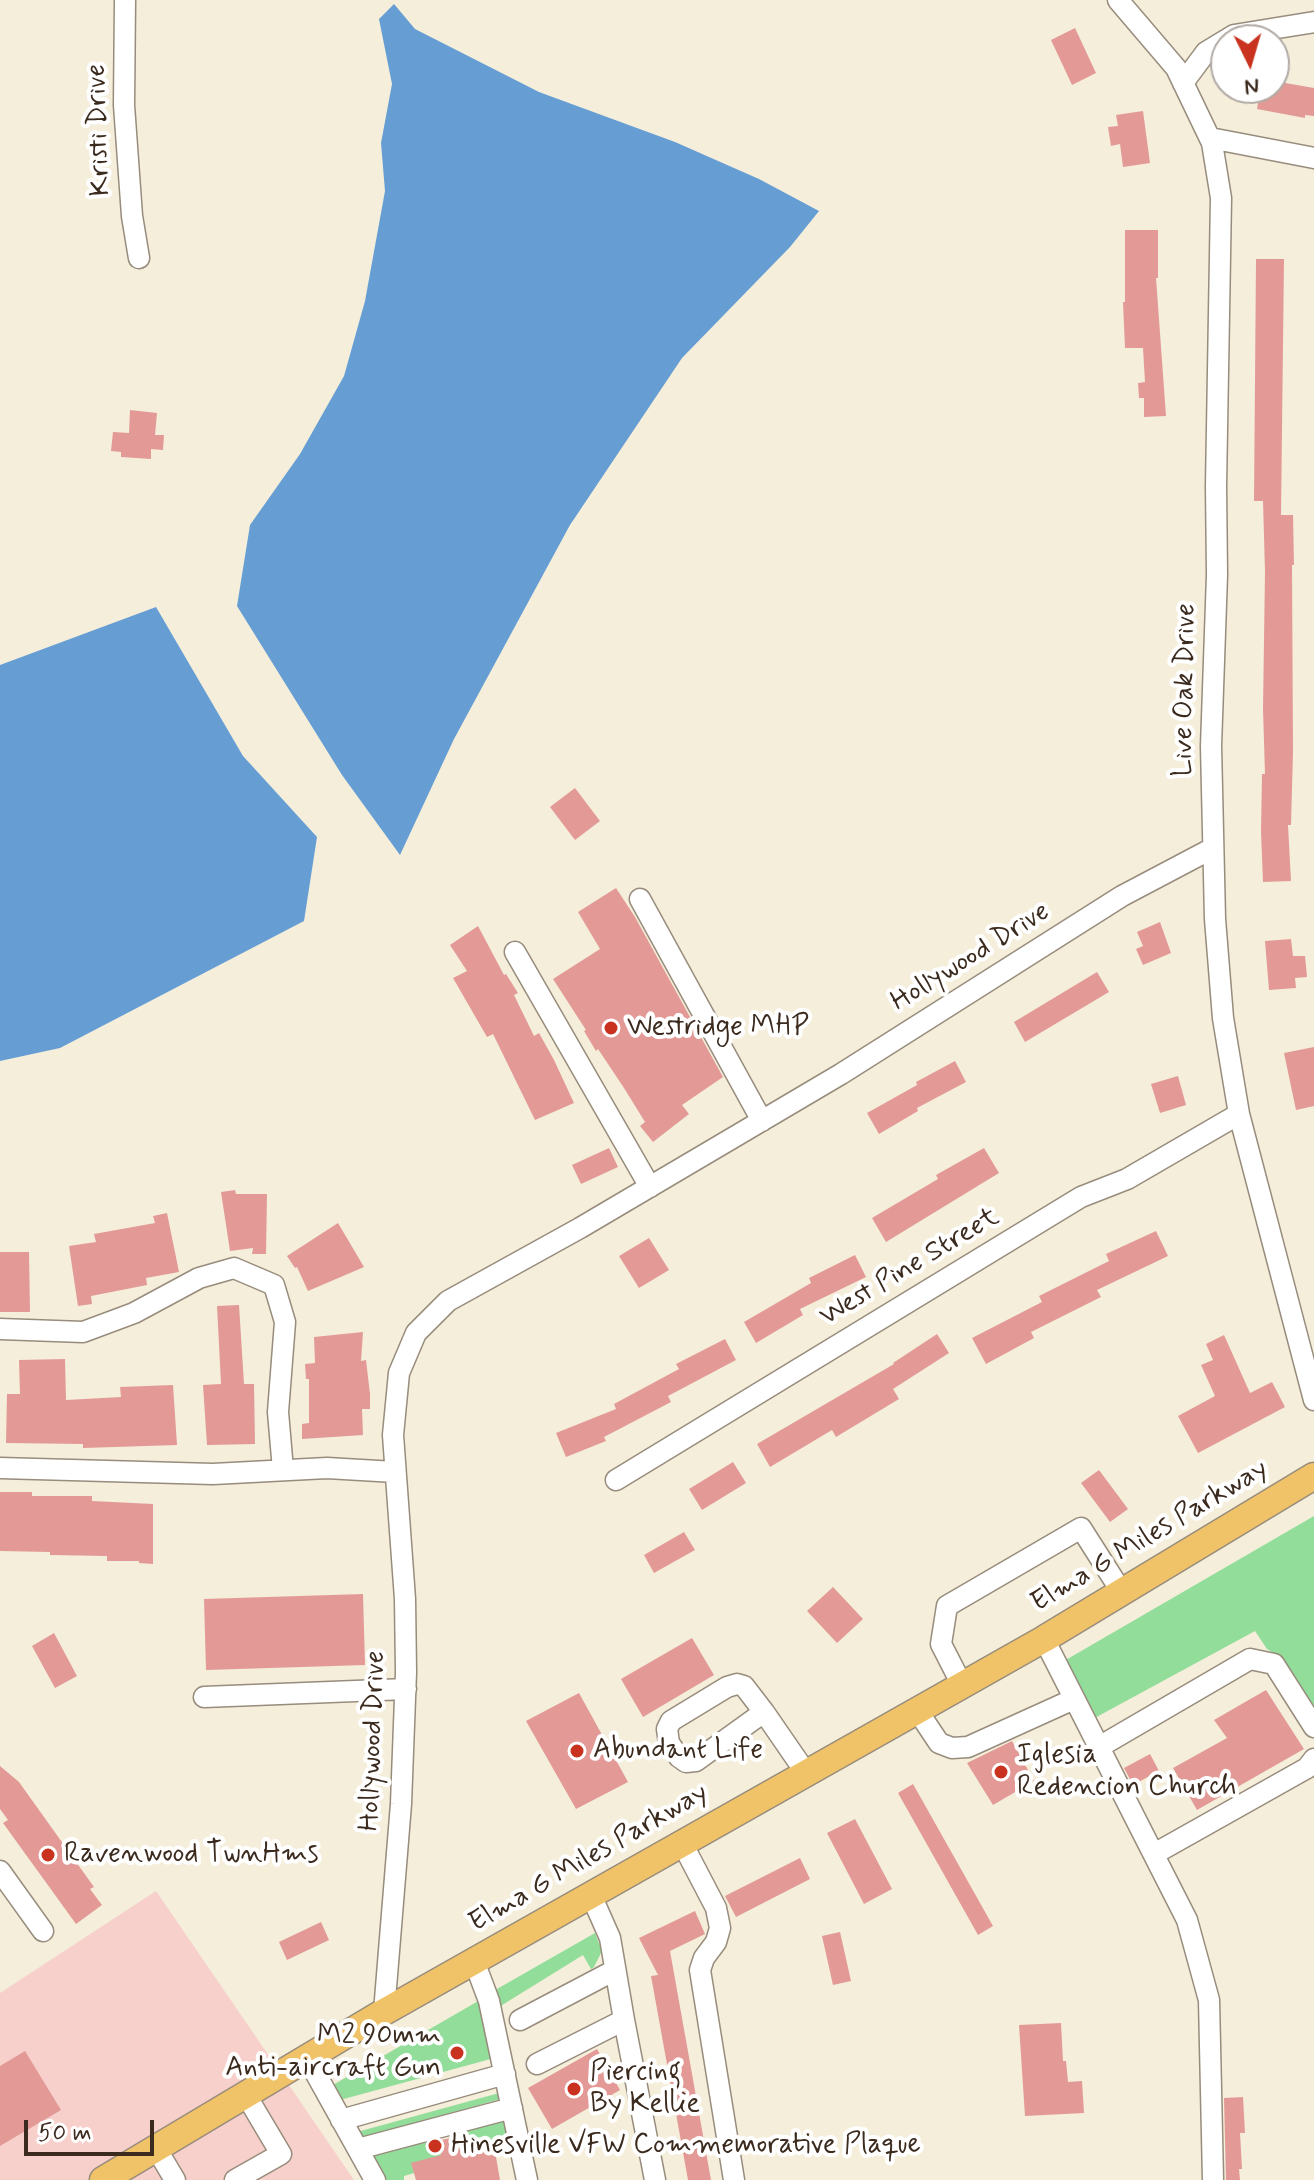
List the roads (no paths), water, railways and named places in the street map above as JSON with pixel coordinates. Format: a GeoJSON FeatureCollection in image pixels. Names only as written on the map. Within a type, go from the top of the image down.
{"type":"FeatureCollection","features":[{"type":"Feature","properties":{"kind":"main road","name":"Elma G Miles Parkway"},"geometry":{"type":"LineString","coordinates":[[103,2180],[384,2012],[1044,1639],[1314,1476]]}},
{"type":"Feature","properties":{"kind":"street","name":"Kristi Drive"},"geometry":{"type":"LineString","coordinates":[[125,0],[124,105],[132,216],[139,258]]}},
{"type":"Feature","properties":{"kind":"street","name":"Live Oak Drive"},"geometry":{"type":"LineString","coordinates":[[1118,0],[1176,68],[1210,138],[1221,198],[1217,575],[1211,746],[1213,848],[1223,1018],[1239,1114],[1304,1330],[1314,1400]]}},
{"type":"Feature","properties":{"kind":"street"},"geometry":{"type":"LineString","coordinates":[[1183,83],[1206,52],[1234,35],[1314,22]]}},
{"type":"Feature","properties":{"kind":"street"},"geometry":{"type":"LineString","coordinates":[[1210,138],[1314,158]]}},
{"type":"Feature","properties":{"kind":"street","name":"Hollywood Drive"},"geometry":{"type":"LineString","coordinates":[[384,2012],[401,1804],[406,1689],[405,1599],[393,1435],[399,1373],[416,1333],[448,1301],[762,1121],[1122,896],[1213,848]]}},
{"type":"Feature","properties":{"kind":"street"},"geometry":{"type":"LineString","coordinates":[[640,899],[762,1121]]}},
{"type":"Feature","properties":{"kind":"street"},"geometry":{"type":"LineString","coordinates":[[515,952],[650,1187]]}},
{"type":"Feature","properties":{"kind":"street","name":"West Pine Street"},"geometry":{"type":"LineString","coordinates":[[616,1480],[1081,1197],[1127,1179],[1239,1114]]}},
{"type":"Feature","properties":{"kind":"street"},"geometry":{"type":"LineString","coordinates":[[0,1329],[83,1332],[134,1313],[199,1278],[234,1268],[274,1285],[285,1322],[278,1412],[283,1470]]}},
{"type":"Feature","properties":{"kind":"street"},"geometry":{"type":"LineString","coordinates":[[0,1468],[213,1474],[327,1468],[395,1472]]}},
{"type":"Feature","properties":{"kind":"street"},"geometry":{"type":"LineString","coordinates":[[962,1685],[941,1644],[947,1606],[1081,1528],[1121,1591]]}},
{"type":"Feature","properties":{"kind":"street"},"geometry":{"type":"LineString","coordinates":[[1044,1639],[1187,1920],[1209,2000],[1213,2180]]}},
{"type":"Feature","properties":{"kind":"street"},"geometry":{"type":"LineString","coordinates":[[1099,1747],[1250,1659],[1274,1664],[1314,1727]]}},
{"type":"Feature","properties":{"kind":"street"},"geometry":{"type":"LineString","coordinates":[[764,1712],[696,1761],[686,1762],[669,1743],[667,1729],[671,1721],[737,1684],[744,1686],[764,1712],[806,1773]]}},
{"type":"Feature","properties":{"kind":"street"},"geometry":{"type":"LineString","coordinates":[[204,1697],[406,1689]]}},
{"type":"Feature","properties":{"kind":"street"},"geometry":{"type":"LineString","coordinates":[[917,1710],[939,1743],[952,1748],[968,1747],[1074,1699]]}},
{"type":"Feature","properties":{"kind":"street"},"geometry":{"type":"LineString","coordinates":[[1154,1854],[1307,1768],[1314,1759]]}},
{"type":"Feature","properties":{"kind":"street"},"geometry":{"type":"LineString","coordinates":[[682,1843],[716,1908],[720,1928],[716,1942],[704,1958],[700,1970],[734,2180]]}},
{"type":"Feature","properties":{"kind":"street"},"geometry":{"type":"LineString","coordinates":[[0,1871],[43,1931]]}},
{"type":"Feature","properties":{"kind":"street"},"geometry":{"type":"LineString","coordinates":[[591,1895],[610,1938],[655,2180]]}},
{"type":"Feature","properties":{"kind":"street"},"geometry":{"type":"LineString","coordinates":[[474,1961],[489,2001],[527,2180]]}},
{"type":"Feature","properties":{"kind":"street"},"geometry":{"type":"LineString","coordinates":[[520,2020],[615,1970]]}},
{"type":"Feature","properties":{"kind":"street"},"geometry":{"type":"LineString","coordinates":[[537,2064],[624,2020]]}},
{"type":"Feature","properties":{"kind":"street"},"geometry":{"type":"LineString","coordinates":[[307,2058],[375,2180]]}},
{"type":"Feature","properties":{"kind":"street"},"geometry":{"type":"LineString","coordinates":[[341,2120],[505,2074]]}},
{"type":"Feature","properties":{"kind":"street"},"geometry":{"type":"LineString","coordinates":[[235,2180],[281,2154],[246,2095]]}},
{"type":"Feature","properties":{"kind":"street"},"geometry":{"type":"LineString","coordinates":[[358,2149],[512,2108]]}},
{"type":"Feature","properties":{"kind":"street"},"geometry":{"type":"LineString","coordinates":[[156,2148],[175,2180]]}},
{"type":"Feature","properties":{"kind":"water"},"geometry":{"type":"Polygon","coordinates":[[[394,4],[415,29],[539,92],[675,142],[759,179],[819,211],[790,247],[682,358],[570,525],[454,739],[400,855],[342,775],[237,606],[250,525],[300,454],[344,376],[365,301],[385,191],[381,143],[392,84],[379,19],[394,4]]]}},
{"type":"Feature","properties":{"kind":"water"},"geometry":{"type":"Polygon","coordinates":[[[156,607],[243,756],[317,837],[304,921],[60,1048],[0,1061],[0,665],[156,607]]]}},
{"type":"Feature","properties":{"kind":"place","name":"Westridge MHP"},"geometry":{"type":"Point","coordinates":[611,1028]}},
{"type":"Feature","properties":{"kind":"place","name":"Abundant Life"},"geometry":{"type":"Point","coordinates":[577,1751]}},
{"type":"Feature","properties":{"kind":"place","name":"Iglesia Redencion Church"},"geometry":{"type":"Point","coordinates":[1001,1772]}},
{"type":"Feature","properties":{"kind":"place","name":"Ravenwood TwnHms"},"geometry":{"type":"Point","coordinates":[48,1855]}},
{"type":"Feature","properties":{"kind":"place","name":"M2 90mm Anti-aircraft Gun"},"geometry":{"type":"Point","coordinates":[457,2053]}},
{"type":"Feature","properties":{"kind":"place","name":"Piercing By Kellie"},"geometry":{"type":"Point","coordinates":[574,2089]}},
{"type":"Feature","properties":{"kind":"place","name":"Hinesville VFW Commemorative Plaque"},"geometry":{"type":"Point","coordinates":[435,2146]}}]}
